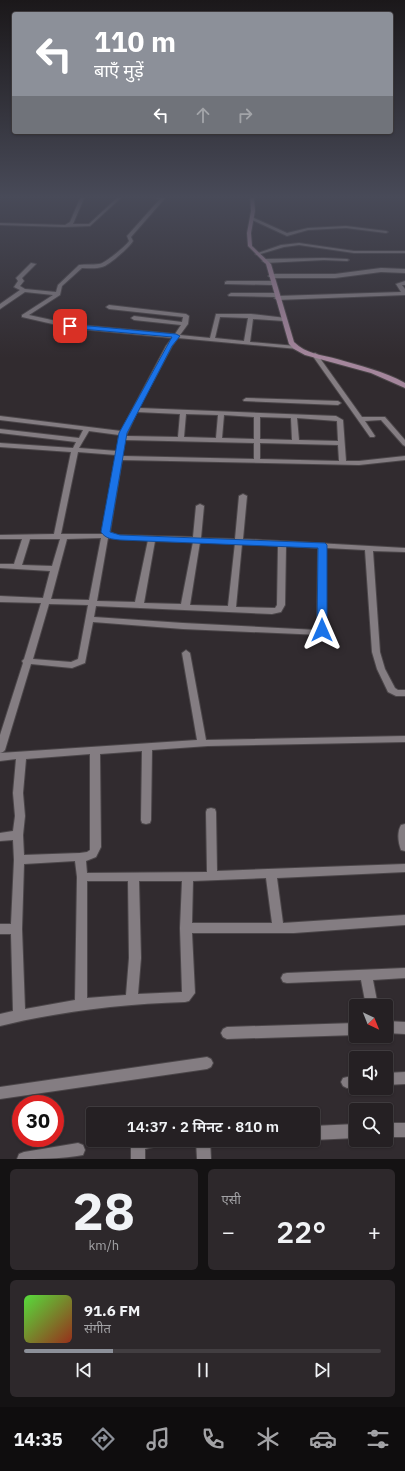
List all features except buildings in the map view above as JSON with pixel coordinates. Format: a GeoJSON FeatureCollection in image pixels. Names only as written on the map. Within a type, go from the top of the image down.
{"type":"FeatureCollection","features":[{"type":"Feature","properties":{"kind":"street"},"geometry":{"type":"LineString","coordinates":[[121,250],[101,266],[81,266],[60,286],[58,294],[24,316],[67,325],[296,348],[379,375],[405,386]]}},
{"type":"Feature","properties":{"kind":"street"},"geometry":{"type":"LineString","coordinates":[[252,250],[265,261],[269,268],[291,343],[296,348]]}},
{"type":"Feature","properties":{"kind":"street"},"geometry":{"type":"LineString","coordinates":[[257,254],[270,250]]}},
{"type":"Feature","properties":{"kind":"street"},"geometry":{"type":"LineString","coordinates":[[341,250],[354,252],[405,252]]}},
{"type":"Feature","properties":{"kind":"street"},"geometry":{"type":"LineString","coordinates":[[265,261],[324,259],[347,260]]}},
{"type":"Feature","properties":{"kind":"street"},"geometry":{"type":"LineString","coordinates":[[33,264],[19,278],[21,281],[17,287],[24,290],[58,294]]}},
{"type":"Feature","properties":{"kind":"street"},"geometry":{"type":"LineString","coordinates":[[227,283],[335,276],[380,270],[405,271]]}},
{"type":"Feature","properties":{"kind":"street"},"geometry":{"type":"LineString","coordinates":[[405,283],[399,284],[405,293]]}},
{"type":"Feature","properties":{"kind":"street"},"geometry":{"type":"LineString","coordinates":[[0,306],[24,290]]}},
{"type":"Feature","properties":{"kind":"street"},"geometry":{"type":"LineString","coordinates":[[231,295],[277,297],[405,293]]}},
{"type":"Feature","properties":{"kind":"street"},"geometry":{"type":"LineString","coordinates":[[26,661],[72,665],[81,663],[84,659],[92,603],[108,536],[106,532],[122,436],[169,346],[185,324],[186,316],[184,315],[109,307]]}},
{"type":"Feature","properties":{"kind":"street"},"geometry":{"type":"LineString","coordinates":[[212,340],[219,315],[284,319]]}},
{"type":"Feature","properties":{"kind":"street"},"geometry":{"type":"LineString","coordinates":[[247,343],[251,316]]}},
{"type":"Feature","properties":{"kind":"street"},"geometry":{"type":"LineString","coordinates":[[134,318],[185,324]]}},
{"type":"Feature","properties":{"kind":"street"},"geometry":{"type":"LineString","coordinates":[[315,355],[372,436]]}},
{"type":"Feature","properties":{"kind":"street"},"geometry":{"type":"LineString","coordinates":[[246,400],[338,403]]}},
{"type":"Feature","properties":{"kind":"street"},"geometry":{"type":"LineString","coordinates":[[309,416],[310,402]]}},
{"type":"Feature","properties":{"kind":"street"},"geometry":{"type":"LineString","coordinates":[[135,410],[335,417],[339,419],[344,462]]}},
{"type":"Feature","properties":{"kind":"street"},"geometry":{"type":"LineString","coordinates":[[181,439],[183,412]]}},
{"type":"Feature","properties":{"kind":"street"},"geometry":{"type":"LineString","coordinates":[[219,440],[221,414]]}},
{"type":"Feature","properties":{"kind":"street"},"geometry":{"type":"LineString","coordinates":[[257,415],[257,461]]}},
{"type":"Feature","properties":{"kind":"street"},"geometry":{"type":"LineString","coordinates":[[294,416],[296,442]]}},
{"type":"Feature","properties":{"kind":"street"},"geometry":{"type":"LineString","coordinates":[[360,418],[380,417],[385,419],[405,444]]}},
{"type":"Feature","properties":{"kind":"street"},"geometry":{"type":"LineString","coordinates":[[0,418],[87,428],[122,436],[342,443]]}},
{"type":"Feature","properties":{"kind":"street"},"geometry":{"type":"LineString","coordinates":[[0,750],[55,568],[75,450],[87,428]]}},
{"type":"Feature","properties":{"kind":"street"},"geometry":{"type":"LineString","coordinates":[[0,431],[80,440]]}},
{"type":"Feature","properties":{"kind":"street"},"geometry":{"type":"LineString","coordinates":[[0,445],[75,450],[119,456],[257,461],[372,462],[405,458]]}},
{"type":"Feature","properties":{"kind":"street"},"geometry":{"type":"LineString","coordinates":[[232,609],[238,541],[244,496]]}},
{"type":"Feature","properties":{"kind":"street"},"geometry":{"type":"LineString","coordinates":[[185,607],[197,540],[200,506]]}},
{"type":"Feature","properties":{"kind":"street"},"geometry":{"type":"LineString","coordinates":[[0,537],[108,536],[282,543],[405,550]]}},
{"type":"Feature","properties":{"kind":"street"},"geometry":{"type":"LineString","coordinates":[[17,567],[27,537]]}},
{"type":"Feature","properties":{"kind":"street"},"geometry":{"type":"LineString","coordinates":[[139,605],[152,538]]}},
{"type":"Feature","properties":{"kind":"street"},"geometry":{"type":"LineString","coordinates":[[0,599],[272,611],[280,608],[282,543]]}},
{"type":"Feature","properties":{"kind":"street"},"geometry":{"type":"LineString","coordinates":[[90,619],[183,626],[319,633],[322,630],[322,545]]}},
{"type":"Feature","properties":{"kind":"street"},"geometry":{"type":"LineString","coordinates":[[369,548],[376,652],[381,669],[391,690],[396,693],[405,693]]}},
{"type":"Feature","properties":{"kind":"street"},"geometry":{"type":"LineString","coordinates":[[0,567],[55,568]]}},
{"type":"Feature","properties":{"kind":"street"},"geometry":{"type":"LineString","coordinates":[[186,652],[202,744]]}},
{"type":"Feature","properties":{"kind":"street"},"geometry":{"type":"LineString","coordinates":[[0,757],[202,744],[405,739]]}},
{"type":"Feature","properties":{"kind":"street"},"geometry":{"type":"LineString","coordinates":[[146,820],[147,747]]}},
{"type":"Feature","properties":{"kind":"street"},"geometry":{"type":"LineString","coordinates":[[20,860],[80,857],[92,855],[95,851],[94,751]]}},
{"type":"Feature","properties":{"kind":"street"},"geometry":{"type":"LineString","coordinates":[[19,1015],[16,928],[20,860],[18,835],[20,816],[18,793],[20,756]]}},
{"type":"Feature","properties":{"kind":"street"},"geometry":{"type":"LineString","coordinates":[[211,812],[212,876]]}},
{"type":"Feature","properties":{"kind":"street"},"geometry":{"type":"LineString","coordinates":[[405,828],[403,831],[405,848]]}},
{"type":"Feature","properties":{"kind":"street"},"geometry":{"type":"LineString","coordinates":[[0,836],[18,835]]}},
{"type":"Feature","properties":{"kind":"street"},"geometry":{"type":"LineString","coordinates":[[80,857],[82,877],[81,1006]]}},
{"type":"Feature","properties":{"kind":"street"},"geometry":{"type":"LineString","coordinates":[[82,877],[188,877],[405,868]]}},
{"type":"Feature","properties":{"kind":"street"},"geometry":{"type":"LineString","coordinates":[[271,874],[278,928]]}},
{"type":"Feature","properties":{"kind":"street"},"geometry":{"type":"LineString","coordinates":[[132,999],[136,958],[133,877]]}},
{"type":"Feature","properties":{"kind":"street"},"geometry":{"type":"LineString","coordinates":[[0,1020],[19,1015],[132,999],[185,997],[189,995],[186,928],[188,877]]}},
{"type":"Feature","properties":{"kind":"street"},"geometry":{"type":"LineString","coordinates":[[186,928],[278,928],[405,920]]}},
{"type":"Feature","properties":{"kind":"street"},"geometry":{"type":"LineString","coordinates":[[0,929],[16,928]]}},
{"type":"Feature","properties":{"kind":"street"},"geometry":{"type":"LineString","coordinates":[[287,978],[405,973]]}},
{"type":"Feature","properties":{"kind":"street"},"geometry":{"type":"LineString","coordinates":[[366,975],[371,999]]}},
{"type":"Feature","properties":{"kind":"street"},"geometry":{"type":"LineString","coordinates":[[393,1027],[405,1028]]}},
{"type":"Feature","properties":{"kind":"street"},"geometry":{"type":"LineString","coordinates":[[227,1033],[349,1029]]}},
{"type":"Feature","properties":{"kind":"street"},"geometry":{"type":"LineString","coordinates":[[0,1093],[207,1063]]}},
{"type":"Feature","properties":{"kind":"street"},"geometry":{"type":"LineString","coordinates":[[393,1079],[405,1078]]}},
{"type":"Feature","properties":{"kind":"street"},"geometry":{"type":"LineString","coordinates":[[393,1130],[405,1130]]}},
{"type":"Feature","properties":{"kind":"street"},"geometry":{"type":"LineString","coordinates":[[320,1133],[349,1131]]}},
{"type":"Feature","properties":{"kind":"street"},"geometry":{"type":"LineString","coordinates":[[138,1147],[138,1159]]}},
{"type":"Feature","properties":{"kind":"street"},"geometry":{"type":"LineString","coordinates":[[203,1147],[204,1159]]}},
{"type":"Feature","properties":{"kind":"street"},"geometry":{"type":"LineString","coordinates":[[24,1159],[78,1150]]}},
{"type":"Feature","properties":{"kind":"route"},"geometry":{"type":"LineString","coordinates":[[70,326],[176,336],[169,346],[123,433],[106,532],[107,534],[110,536],[120,537],[322,545],[322,630]]}}]}
